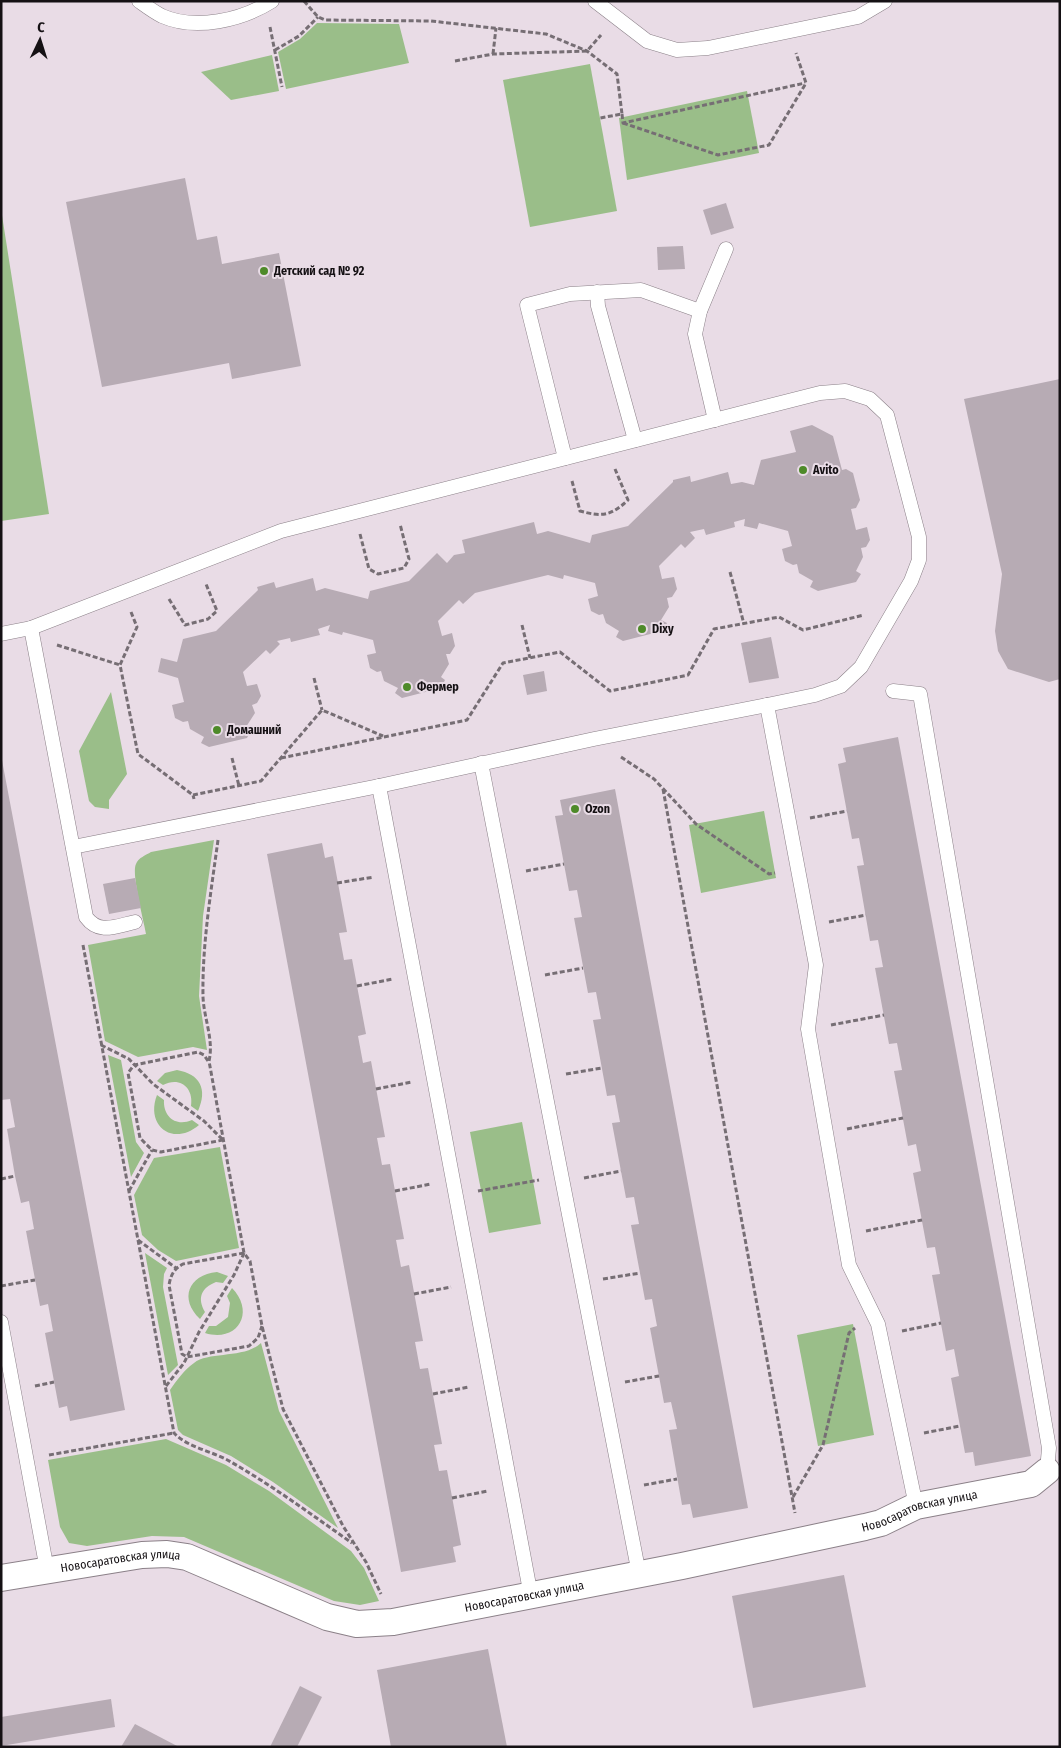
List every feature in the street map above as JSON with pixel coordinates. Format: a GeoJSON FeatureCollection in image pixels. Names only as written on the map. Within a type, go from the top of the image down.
{"type":"FeatureCollection","features":[{"type":"Feature","properties":{"kind":"street","name":"Новосаратовская улица"},"geometry":{"type":"LineString","coordinates":[[1,1578],[142,1555],[167,1554],[187,1557],[327,1617],[356,1624],[393,1622],[531,1596],[864,1527],[881,1523],[916,1506],[1031,1484],[1047,1471]]}},
{"type":"Feature","properties":{"kind":"lane"},"geometry":{"type":"LineString","coordinates":[[139,1],[162,16],[187,22],[220,20],[251,14],[269,3]]}},
{"type":"Feature","properties":{"kind":"lane"},"geometry":{"type":"LineString","coordinates":[[595,1],[647,40],[677,50],[708,48],[858,17],[885,1]]}},
{"type":"Feature","properties":{"kind":"lane"},"geometry":{"type":"LineString","coordinates":[[715,420],[695,334],[700,311],[726,249]]}},
{"type":"Feature","properties":{"kind":"lane"},"geometry":{"type":"LineString","coordinates":[[565,458],[527,305],[570,294],[641,290],[700,311]]}},
{"type":"Feature","properties":{"kind":"lane"},"geometry":{"type":"LineString","coordinates":[[597,292],[598,306],[635,440]]}},
{"type":"Feature","properties":{"kind":"lane"},"geometry":{"type":"LineString","coordinates":[[1,634],[32,633],[123,592],[281,531],[820,393],[845,391],[870,399],[887,415],[919,537],[919,560],[911,581],[860,667],[841,686],[815,695],[481,763],[379,786],[73,847]]}},
{"type":"Feature","properties":{"kind":"lane"},"geometry":{"type":"LineString","coordinates":[[32,633],[86,917],[92,926],[103,929],[135,922]]}},
{"type":"Feature","properties":{"kind":"lane"},"geometry":{"type":"LineString","coordinates":[[893,691],[920,694],[1049,1448],[1047,1471]]}},
{"type":"Feature","properties":{"kind":"lane"},"geometry":{"type":"LineString","coordinates":[[767,705],[816,965],[808,1029],[843,1235],[849,1266],[878,1324],[916,1506]]}},
{"type":"Feature","properties":{"kind":"lane"},"geometry":{"type":"LineString","coordinates":[[481,763],[639,1574]]}},
{"type":"Feature","properties":{"kind":"lane"},"geometry":{"type":"LineString","coordinates":[[379,786],[531,1596]]}},
{"type":"Feature","properties":{"kind":"lane"},"geometry":{"type":"LineString","coordinates":[[1,1322],[47,1570]]}},
{"type":"Feature","properties":{"kind":"path"},"geometry":{"type":"LineString","coordinates":[[304,1],[318,17],[325,20],[432,21],[546,34],[587,51],[617,74],[623,123]]}},
{"type":"Feature","properties":{"kind":"path"},"geometry":{"type":"LineString","coordinates":[[269,3],[282,87]]}},
{"type":"Feature","properties":{"kind":"path"},"geometry":{"type":"LineString","coordinates":[[275,50],[298,36],[318,17]]}},
{"type":"Feature","properties":{"kind":"path"},"geometry":{"type":"LineString","coordinates":[[493,54],[496,28]]}},
{"type":"Feature","properties":{"kind":"path"},"geometry":{"type":"LineString","coordinates":[[623,123],[718,155],[769,145],[806,83],[789,31]]}},
{"type":"Feature","properties":{"kind":"path"},"geometry":{"type":"LineString","coordinates":[[455,62],[493,54],[587,51]]}},
{"type":"Feature","properties":{"kind":"path"},"geometry":{"type":"LineString","coordinates":[[623,123],[806,83]]}},
{"type":"Feature","properties":{"kind":"path"},"geometry":{"type":"LineString","coordinates":[[600,118],[622,114]]}},
{"type":"Feature","properties":{"kind":"path"},"geometry":{"type":"LineString","coordinates":[[606,471],[624,467]]}},
{"type":"Feature","properties":{"kind":"path"},"geometry":{"type":"LineString","coordinates":[[572,480],[580,511],[597,516],[616,511],[628,500],[615,469]]}},
{"type":"Feature","properties":{"kind":"path"},"geometry":{"type":"LineString","coordinates":[[562,482],[581,478]]}},
{"type":"Feature","properties":{"kind":"path"},"geometry":{"type":"LineString","coordinates":[[392,526],[409,521]]}},
{"type":"Feature","properties":{"kind":"path"},"geometry":{"type":"LineString","coordinates":[[360,534],[369,569],[378,574],[404,568],[409,559],[400,524]]}},
{"type":"Feature","properties":{"kind":"path"},"geometry":{"type":"LineString","coordinates":[[350,536],[368,532]]}},
{"type":"Feature","properties":{"kind":"path"},"geometry":{"type":"LineString","coordinates":[[730,572],[744,624]]}},
{"type":"Feature","properties":{"kind":"path"},"geometry":{"type":"LineString","coordinates":[[199,587],[215,581]]}},
{"type":"Feature","properties":{"kind":"path"},"geometry":{"type":"LineString","coordinates":[[168,598],[185,625],[208,619],[216,611],[206,584]]}},
{"type":"Feature","properties":{"kind":"path"},"geometry":{"type":"LineString","coordinates":[[123,592],[137,627],[120,665],[138,754],[193,795],[199,822]]}},
{"type":"Feature","properties":{"kind":"path"},"geometry":{"type":"LineString","coordinates":[[159,602],[176,596]]}},
{"type":"Feature","properties":{"kind":"path"},"geometry":{"type":"LineString","coordinates":[[281,758],[467,720],[503,663],[560,652],[610,691],[688,675],[714,629],[779,617],[803,630],[896,606]]}},
{"type":"Feature","properties":{"kind":"path"},"geometry":{"type":"LineString","coordinates":[[123,616],[141,609]]}},
{"type":"Feature","properties":{"kind":"path"},"geometry":{"type":"LineString","coordinates":[[522,625],[530,658]]}},
{"type":"Feature","properties":{"kind":"path"},"geometry":{"type":"LineString","coordinates":[[32,633],[59,646],[120,665]]}},
{"type":"Feature","properties":{"kind":"path"},"geometry":{"type":"LineString","coordinates":[[59,646],[66,640]]}},
{"type":"Feature","properties":{"kind":"path"},"geometry":{"type":"LineString","coordinates":[[314,678],[322,710]]}},
{"type":"Feature","properties":{"kind":"path"},"geometry":{"type":"LineString","coordinates":[[193,795],[261,781],[322,710]]}},
{"type":"Feature","properties":{"kind":"path"},"geometry":{"type":"LineString","coordinates":[[322,710],[384,737]]}},
{"type":"Feature","properties":{"kind":"path"},"geometry":{"type":"LineString","coordinates":[[617,755],[654,779],[696,824],[769,874],[776,873]]}},
{"type":"Feature","properties":{"kind":"path"},"geometry":{"type":"LineString","coordinates":[[232,758],[239,786]]}},
{"type":"Feature","properties":{"kind":"path"},"geometry":{"type":"LineString","coordinates":[[664,789],[796,1520]]}},
{"type":"Feature","properties":{"kind":"path"},"geometry":{"type":"LineString","coordinates":[[789,822],[846,811]]}},
{"type":"Feature","properties":{"kind":"path"},"geometry":{"type":"LineString","coordinates":[[221,818],[208,916],[203,996],[212,1050],[209,1061],[244,1253],[250,1261],[262,1326],[283,1409],[354,1545],[366,1562],[393,1622]]}},
{"type":"Feature","properties":{"kind":"path"},"geometry":{"type":"LineString","coordinates":[[503,875],[564,864]]}},
{"type":"Feature","properties":{"kind":"path"},"geometry":{"type":"LineString","coordinates":[[337,883],[395,873]]}},
{"type":"Feature","properties":{"kind":"path"},"geometry":{"type":"LineString","coordinates":[[809,926],[866,915]]}},
{"type":"Feature","properties":{"kind":"path"},"geometry":{"type":"LineString","coordinates":[[92,926],[86,934],[83,946],[174,1433],[180,1439],[228,1460],[271,1486],[354,1545]]}},
{"type":"Feature","properties":{"kind":"path"},"geometry":{"type":"LineString","coordinates":[[523,978],[584,968]]}},
{"type":"Feature","properties":{"kind":"path"},"geometry":{"type":"LineString","coordinates":[[357,986],[414,975]]}},
{"type":"Feature","properties":{"kind":"path"},"geometry":{"type":"LineString","coordinates":[[808,1029],[884,1015]]}},
{"type":"Feature","properties":{"kind":"path"},"geometry":{"type":"LineString","coordinates":[[101,1045],[129,1059],[153,1084],[204,1121],[224,1140]]}},
{"type":"Feature","properties":{"kind":"path"},"geometry":{"type":"LineString","coordinates":[[209,1061],[198,1052],[134,1065],[128,1073],[140,1138],[152,1150],[161,1152],[224,1140]]}},
{"type":"Feature","properties":{"kind":"path"},"geometry":{"type":"LineString","coordinates":[[542,1079],[602,1068]]}},
{"type":"Feature","properties":{"kind":"path"},"geometry":{"type":"LineString","coordinates":[[376,1089],[434,1078]]}},
{"type":"Feature","properties":{"kind":"path"},"geometry":{"type":"LineString","coordinates":[[826,1133],[903,1118]]}},
{"type":"Feature","properties":{"kind":"path"},"geometry":{"type":"LineString","coordinates":[[129,1191],[152,1150]]}},
{"type":"Feature","properties":{"kind":"path"},"geometry":{"type":"LineString","coordinates":[[456,1195],[621,1171]]}},
{"type":"Feature","properties":{"kind":"path"},"geometry":{"type":"LineString","coordinates":[[1,1179],[15,1176]]}},
{"type":"Feature","properties":{"kind":"path"},"geometry":{"type":"LineString","coordinates":[[395,1191],[453,1180]]}},
{"type":"Feature","properties":{"kind":"path"},"geometry":{"type":"LineString","coordinates":[[843,1235],[922,1220]]}},
{"type":"Feature","properties":{"kind":"path"},"geometry":{"type":"LineString","coordinates":[[138,1240],[176,1268]]}},
{"type":"Feature","properties":{"kind":"path"},"geometry":{"type":"LineString","coordinates":[[244,1253],[183,1264],[176,1268],[170,1276],[169,1284],[182,1354],[187,1357],[249,1346],[258,1338],[262,1326]]}},
{"type":"Feature","properties":{"kind":"path"},"geometry":{"type":"LineString","coordinates":[[165,1387],[187,1357],[198,1332],[234,1275],[244,1253]]}},
{"type":"Feature","properties":{"kind":"path"},"geometry":{"type":"LineString","coordinates":[[582,1283],[640,1273]]}},
{"type":"Feature","properties":{"kind":"path"},"geometry":{"type":"LineString","coordinates":[[1,1286],[35,1280]]}},
{"type":"Feature","properties":{"kind":"path"},"geometry":{"type":"LineString","coordinates":[[414,1294],[472,1283]]}},
{"type":"Feature","properties":{"kind":"path"},"geometry":{"type":"LineString","coordinates":[[880,1335],[941,1323]]}},
{"type":"Feature","properties":{"kind":"path"},"geometry":{"type":"LineString","coordinates":[[792,1498],[823,1445],[848,1333],[854,1328]]}},
{"type":"Feature","properties":{"kind":"path"},"geometry":{"type":"LineString","coordinates":[[602,1387],[659,1376]]}},
{"type":"Feature","properties":{"kind":"path"},"geometry":{"type":"LineString","coordinates":[[433,1394],[491,1383]]}},
{"type":"Feature","properties":{"kind":"path"},"geometry":{"type":"LineString","coordinates":[[902,1437],[960,1426]]}},
{"type":"Feature","properties":{"kind":"path"},"geometry":{"type":"LineString","coordinates":[[26,1457],[174,1433]]}},
{"type":"Feature","properties":{"kind":"path"},"geometry":{"type":"LineString","coordinates":[[622,1489],[678,1479]]}},
{"type":"Feature","properties":{"kind":"path"},"geometry":{"type":"LineString","coordinates":[[452,1498],[510,1487]]}},
{"type":"Feature","properties":{"kind":"green space"},"geometry":{"type":"Polygon","coordinates":[[[317,23],[399,24],[409,63],[286,89],[278,52],[300,39],[317,23]]]}},
{"type":"Feature","properties":{"kind":"green space"},"geometry":{"type":"Polygon","coordinates":[[[272,55],[279,91],[231,100],[201,72],[272,55]]]}},
{"type":"Feature","properties":{"kind":"green space"},"geometry":{"type":"Polygon","coordinates":[[[590,64],[617,211],[530,227],[503,80],[590,64]]]}},
{"type":"Feature","properties":{"kind":"green space"},"geometry":{"type":"Polygon","coordinates":[[[747,91],[759,153],[627,180],[619,118],[747,91]]]}},
{"type":"Feature","properties":{"kind":"green space"},"geometry":{"type":"Polygon","coordinates":[[[1,209],[49,514],[1,521],[1,209]]]}},
{"type":"Feature","properties":{"kind":"green space"},"geometry":{"type":"Polygon","coordinates":[[[111,692],[127,774],[109,800],[109,809],[95,807],[89,801],[79,751],[111,692]]]}},
{"type":"Feature","properties":{"kind":"green space"},"geometry":{"type":"Polygon","coordinates":[[[764,811],[776,878],[701,893],[689,825],[764,811]]]}},
{"type":"Feature","properties":{"kind":"green space"},"geometry":{"type":"Polygon","coordinates":[[[214,840],[203,916],[199,996],[207,1050],[193,1047],[138,1057],[105,1041],[88,945],[146,934],[135,877],[136,864],[140,858],[151,852],[214,840]]]}},
{"type":"Feature","properties":{"kind":"green space"},"geometry":{"type":"Polygon","coordinates":[[[108,1055],[121,1060],[136,1142],[144,1153],[131,1177],[108,1055]]]}},
{"type":"Feature","properties":{"kind":"green space"},"geometry":{"type":"Polygon","coordinates":[[[177,1070],[191,1075],[200,1084],[202,1096],[198,1111],[191,1106],[190,1094],[185,1085],[175,1082],[163,1085],[157,1081],[165,1073],[177,1070]]]}},
{"type":"Feature","properties":{"kind":"green space"},"geometry":{"type":"Polygon","coordinates":[[[157,1095],[164,1100],[168,1116],[172,1119],[181,1122],[192,1120],[199,1125],[180,1134],[164,1130],[158,1124],[155,1116],[154,1106],[157,1095]]]}},
{"type":"Feature","properties":{"kind":"green space"},"geometry":{"type":"Polygon","coordinates":[[[522,1122],[541,1224],[489,1233],[470,1132],[522,1122]]]}},
{"type":"Feature","properties":{"kind":"green space"},"geometry":{"type":"Polygon","coordinates":[[[220,1147],[239,1248],[176,1261],[158,1250],[142,1235],[134,1195],[154,1158],[220,1147]]]}},
{"type":"Feature","properties":{"kind":"green space"},"geometry":{"type":"Polygon","coordinates":[[[145,1253],[167,1268],[164,1274],[163,1287],[178,1365],[168,1375],[145,1253]]]}},
{"type":"Feature","properties":{"kind":"green space"},"geometry":{"type":"Polygon","coordinates":[[[217,1272],[228,1276],[223,1283],[216,1282],[204,1290],[201,1302],[205,1312],[200,1319],[190,1304],[190,1289],[199,1278],[217,1272]]]}},
{"type":"Feature","properties":{"kind":"green space"},"geometry":{"type":"Polygon","coordinates":[[[232,1288],[239,1298],[242,1307],[240,1324],[226,1334],[205,1333],[209,1326],[216,1326],[228,1317],[230,1303],[227,1296],[232,1288]]]}},
{"type":"Feature","properties":{"kind":"green space"},"geometry":{"type":"Polygon","coordinates":[[[853,1324],[874,1435],[818,1446],[797,1335],[853,1324]]]}},
{"type":"Feature","properties":{"kind":"green space"},"geometry":{"type":"Polygon","coordinates":[[[261,1343],[279,1411],[338,1528],[273,1482],[231,1456],[183,1435],[178,1430],[170,1390],[184,1372],[200,1359],[245,1351],[261,1343]]]}},
{"type":"Feature","properties":{"kind":"green space"},"geometry":{"type":"Polygon","coordinates":[[[166,1439],[226,1465],[269,1491],[351,1551],[364,1568],[379,1601],[360,1605],[334,1601],[184,1537],[152,1536],[87,1546],[69,1543],[60,1527],[48,1460],[166,1439]]]}},
{"type":"Feature","properties":{"kind":"building"},"geometry":{"type":"Polygon","coordinates":[[[185,178],[197,240],[217,236],[222,264],[279,253],[301,366],[232,379],[229,363],[102,387],[66,202],[185,178]]]}},
{"type":"Feature","properties":{"kind":"building"},"geometry":{"type":"Polygon","coordinates":[[[726,203],[734,228],[711,235],[703,210],[726,203]]]}},
{"type":"Feature","properties":{"kind":"building"},"geometry":{"type":"Polygon","coordinates":[[[683,246],[685,269],[658,270],[657,247],[683,246]]]}},
{"type":"Feature","properties":{"kind":"building"},"geometry":{"type":"Polygon","coordinates":[[[1060,379],[1060,679],[1049,682],[1008,669],[998,651],[995,631],[1002,574],[964,399],[1060,379]]]}},
{"type":"Feature","properties":{"kind":"building"},"geometry":{"type":"Polygon","coordinates":[[[812,425],[833,436],[842,470],[846,469],[853,473],[860,500],[856,508],[851,509],[856,530],[867,527],[870,540],[866,547],[861,548],[863,557],[856,571],[861,574],[856,582],[818,591],[810,587],[813,581],[799,573],[797,564],[793,565],[785,561],[782,549],[792,546],[788,531],[759,523],[757,529],[744,526],[745,519],[734,522],[735,527],[706,535],[704,529],[690,532],[695,538],[685,548],[681,544],[659,566],[662,579],[674,577],[677,589],[672,597],[667,598],[669,607],[661,620],[667,623],[662,631],[623,641],[616,637],[619,631],[606,623],[603,614],[599,615],[591,611],[588,599],[598,596],[595,583],[564,575],[563,579],[548,575],[475,593],[463,604],[459,600],[438,621],[442,636],[452,633],[455,646],[450,654],[446,654],[449,664],[441,677],[445,680],[441,688],[402,698],[395,693],[398,688],[384,681],[381,671],[377,672],[370,668],[367,655],[376,653],[373,640],[343,632],[342,635],[328,631],[330,625],[318,629],[320,635],[291,642],[290,638],[277,641],[280,644],[270,654],[266,650],[243,672],[247,686],[257,684],[261,696],[257,703],[252,705],[255,713],[246,727],[251,730],[247,738],[209,747],[201,743],[204,737],[190,729],[188,721],[183,722],[175,718],[172,705],[184,702],[178,678],[158,672],[161,658],[177,662],[183,639],[216,631],[258,590],[257,587],[274,582],[276,588],[313,578],[316,591],[325,588],[368,599],[370,591],[409,581],[437,553],[447,563],[454,555],[465,553],[462,540],[534,522],[537,534],[548,531],[590,543],[592,535],[628,526],[673,480],[690,476],[691,482],[728,472],[731,484],[742,482],[754,485],[761,460],[796,452],[790,431],[812,425]]]}},
{"type":"Feature","properties":{"kind":"building"},"geometry":{"type":"Polygon","coordinates":[[[771,637],[779,678],[749,683],[741,643],[771,637]]]}},
{"type":"Feature","properties":{"kind":"building"},"geometry":{"type":"Polygon","coordinates":[[[544,671],[547,691],[527,695],[523,675],[544,671]]]}},
{"type":"Feature","properties":{"kind":"building"},"geometry":{"type":"Polygon","coordinates":[[[898,737],[1031,1456],[975,1466],[973,1452],[965,1453],[951,1378],[959,1376],[954,1349],[946,1351],[932,1275],[940,1274],[935,1247],[927,1248],[913,1173],[921,1171],[916,1144],[908,1146],[894,1071],[902,1070],[897,1043],[889,1044],[875,968],[883,967],[878,940],[870,941],[857,866],[864,865],[859,838],[852,839],[838,764],[846,762],[843,748],[898,737]]]}},
{"type":"Feature","properties":{"kind":"building"},"geometry":{"type":"Polygon","coordinates":[[[1,755],[125,1410],[70,1421],[67,1406],[59,1408],[45,1333],[53,1331],[48,1304],[40,1306],[26,1231],[34,1229],[29,1201],[21,1203],[15,1176],[7,1129],[15,1127],[10,1099],[1,1100],[1,755]]]}},
{"type":"Feature","properties":{"kind":"building"},"geometry":{"type":"Polygon","coordinates":[[[615,789],[748,1508],[693,1518],[690,1504],[682,1505],[669,1430],[677,1429],[671,1402],[664,1403],[650,1328],[657,1326],[652,1299],[645,1300],[631,1225],[639,1224],[634,1197],[626,1198],[612,1123],[620,1122],[615,1095],[607,1096],[593,1020],[601,1019],[596,992],[588,993],[574,918],[582,917],[577,890],[569,891],[555,816],[563,815],[560,800],[615,789]]]}},
{"type":"Feature","properties":{"kind":"building"},"geometry":{"type":"Polygon","coordinates":[[[322,843],[325,858],[333,856],[347,932],[339,933],[344,960],[352,959],[366,1034],[358,1036],[363,1063],[371,1061],[385,1137],[377,1138],[382,1165],[390,1164],[404,1239],[396,1240],[401,1267],[409,1265],[423,1341],[415,1342],[420,1369],[428,1368],[442,1444],[434,1445],[439,1471],[447,1470],[461,1545],[453,1547],[456,1562],[401,1572],[267,854],[322,843]]]}},
{"type":"Feature","properties":{"kind":"building"},"geometry":{"type":"Polygon","coordinates":[[[135,878],[141,908],[109,914],[103,884],[135,878]]]}},
{"type":"Feature","properties":{"kind":"building"},"geometry":{"type":"Polygon","coordinates":[[[844,1575],[866,1687],[753,1708],[732,1596],[844,1575]]]}},
{"type":"Feature","properties":{"kind":"building"},"geometry":{"type":"Polygon","coordinates":[[[488,1649],[507,1747],[391,1747],[377,1670],[488,1649]]]}},
{"type":"Feature","properties":{"kind":"building"},"geometry":{"type":"Polygon","coordinates":[[[300,1686],[322,1697],[297,1747],[270,1747],[300,1686]]]}},
{"type":"Feature","properties":{"kind":"building"},"geometry":{"type":"Polygon","coordinates":[[[111,1699],[115,1727],[1,1746],[1,1717],[111,1699]]]}},
{"type":"Feature","properties":{"kind":"building"},"geometry":{"type":"Polygon","coordinates":[[[135,1724],[179,1747],[121,1747],[135,1724]]]}},
{"type":"Feature","properties":{"kind":"place","name":"Детский сад № 92"},"geometry":{"type":"Point","coordinates":[264,271]}},
{"type":"Feature","properties":{"kind":"place","name":"Avito"},"geometry":{"type":"Point","coordinates":[803,470]}},
{"type":"Feature","properties":{"kind":"place","name":"Dixy"},"geometry":{"type":"Point","coordinates":[642,629]}},
{"type":"Feature","properties":{"kind":"place","name":"Фермер"},"geometry":{"type":"Point","coordinates":[407,687]}},
{"type":"Feature","properties":{"kind":"place","name":"Домашний"},"geometry":{"type":"Point","coordinates":[217,730]}},
{"type":"Feature","properties":{"kind":"place","name":"Ozon"},"geometry":{"type":"Point","coordinates":[575,809]}}]}
